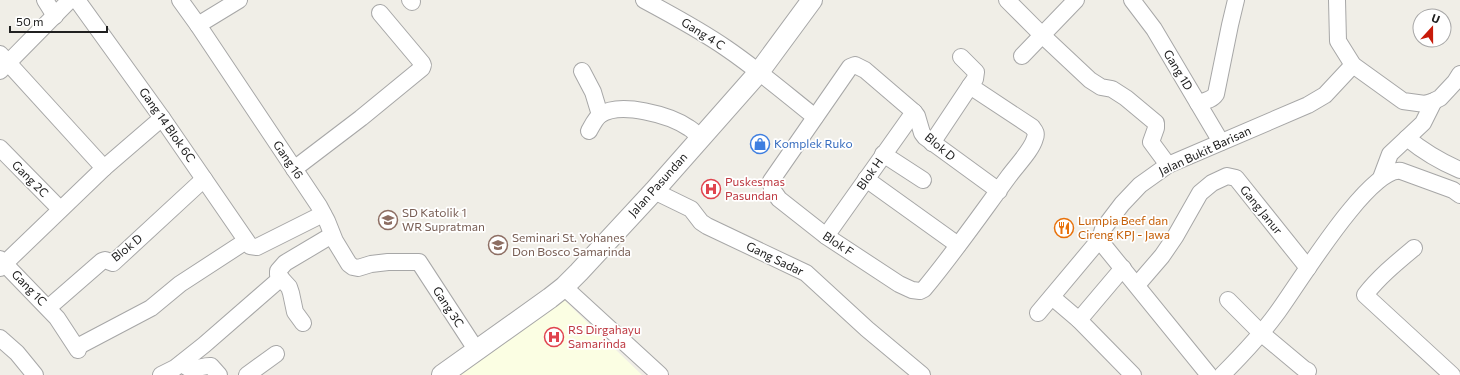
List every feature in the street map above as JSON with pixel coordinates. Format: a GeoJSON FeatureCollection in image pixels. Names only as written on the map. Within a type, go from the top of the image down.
{"type":"FeatureCollection","features":[{"type":"Feature","properties":{"kind":"street"},"geometry":{"type":"LineString","coordinates":[[45,0],[55,16]]}},
{"type":"Feature","properties":{"kind":"street"},"geometry":{"type":"LineString","coordinates":[[70,0],[55,16],[3,63],[104,168]]}},
{"type":"Feature","properties":{"kind":"street","name":"Gang 14 Blok 6C"},"geometry":{"type":"LineString","coordinates":[[77,0],[252,244]]}},
{"type":"Feature","properties":{"kind":"street","name":"Gang 16"},"geometry":{"type":"LineString","coordinates":[[180,0],[323,214],[332,235],[349,264],[358,268],[371,264],[388,262],[419,262]]}},
{"type":"Feature","properties":{"kind":"street"},"geometry":{"type":"LineString","coordinates":[[198,25],[239,0]]}},
{"type":"Feature","properties":{"kind":"street","name":"Gang 4 C"},"geometry":{"type":"LineString","coordinates":[[644,0],[722,46],[759,72],[815,118]]}},
{"type":"Feature","properties":{"kind":"street","name":"Jalan Pasundan"},"geometry":{"type":"LineString","coordinates":[[442,375],[564,287],[654,191],[759,72],[812,0]]}},
{"type":"Feature","properties":{"kind":"street"},"geometry":{"type":"LineString","coordinates":[[1007,0],[1090,80],[1101,88],[1112,89],[1126,98],[1156,123],[1156,128],[1151,142],[1168,165]]}},
{"type":"Feature","properties":{"kind":"street"},"geometry":{"type":"LineString","coordinates":[[1022,56],[1076,0]]}},
{"type":"Feature","properties":{"kind":"street","name":"Gang 1D"},"geometry":{"type":"LineString","coordinates":[[1132,0],[1154,29],[1221,142]]}},
{"type":"Feature","properties":{"kind":"street"},"geometry":{"type":"LineString","coordinates":[[1198,103],[1214,97],[1216,94],[1236,0]]}},
{"type":"Feature","properties":{"kind":"street"},"geometry":{"type":"LineString","coordinates":[[1337,0],[1338,41],[1353,65],[1403,101],[1425,104],[1434,101],[1440,98],[1455,82],[1460,74]]}},
{"type":"Feature","properties":{"kind":"street"},"geometry":{"type":"LineString","coordinates":[[294,169],[361,118],[422,68],[422,63],[380,13]]}},
{"type":"Feature","properties":{"kind":"street"},"geometry":{"type":"LineString","coordinates":[[932,143],[975,79],[976,72],[961,57]]}},
{"type":"Feature","properties":{"kind":"street","name":"Blok D"},"geometry":{"type":"LineString","coordinates":[[815,118],[850,67],[855,65],[865,70],[914,112],[917,116],[922,133],[932,143],[998,191]]}},
{"type":"Feature","properties":{"kind":"street","name":"Jalan Bukit Barisan"},"geometry":{"type":"LineString","coordinates":[[1038,313],[1100,239],[1103,229],[1140,185],[1168,165],[1303,107],[1325,95],[1353,65]]}},
{"type":"Feature","properties":{"kind":"street"},"geometry":{"type":"LineString","coordinates":[[582,71],[594,92],[600,115]]}},
{"type":"Feature","properties":{"kind":"street"},"geometry":{"type":"LineString","coordinates":[[866,179],[958,245],[1035,139],[1035,132],[1032,127],[970,86]]}},
{"type":"Feature","properties":{"kind":"street"},"geometry":{"type":"LineString","coordinates":[[1381,178],[1390,154],[1423,123],[1434,101]]}},
{"type":"Feature","properties":{"kind":"street"},"geometry":{"type":"LineString","coordinates":[[589,131],[600,115],[611,111],[643,111],[666,117],[689,128],[700,138]]}},
{"type":"Feature","properties":{"kind":"street","name":"Blok H"},"geometry":{"type":"LineString","coordinates":[[826,236],[914,112]]}},
{"type":"Feature","properties":{"kind":"street"},"geometry":{"type":"LineString","coordinates":[[2,264],[104,168],[162,118]]}},
{"type":"Feature","properties":{"kind":"street","name":"Blok F"},"geometry":{"type":"LineString","coordinates":[[815,118],[771,181],[772,188],[779,199],[826,236],[899,284],[912,290],[920,291],[924,289],[958,245]]}},
{"type":"Feature","properties":{"kind":"street"},"geometry":{"type":"LineString","coordinates":[[1407,138],[1423,151],[1439,161],[1460,170]]}},
{"type":"Feature","properties":{"kind":"street","name":"Gang 2C"},"geometry":{"type":"LineString","coordinates":[[0,148],[60,210]]}},
{"type":"Feature","properties":{"kind":"street"},"geometry":{"type":"LineString","coordinates":[[883,154],[923,180]]}},
{"type":"Feature","properties":{"kind":"street"},"geometry":{"type":"LineString","coordinates":[[1222,375],[1252,344],[1277,313],[1333,231],[1381,178],[1396,170],[1401,171],[1452,190],[1460,195]]}},
{"type":"Feature","properties":{"kind":"street","name":"Gang Janur"},"geometry":{"type":"LineString","coordinates":[[1137,285],[1162,256],[1175,237],[1200,193],[1212,183],[1227,176],[1236,178],[1308,268]]}},
{"type":"Feature","properties":{"kind":"street","name":"Blok D"},"geometry":{"type":"LineString","coordinates":[[52,313],[102,261],[105,260],[113,263],[204,179]]}},
{"type":"Feature","properties":{"kind":"street","name":"Gang Sadar"},"geometry":{"type":"LineString","coordinates":[[654,191],[691,209],[707,226],[806,273],[867,329],[922,375]]}},
{"type":"Feature","properties":{"kind":"street"},"geometry":{"type":"LineString","coordinates":[[252,244],[323,214]]}},
{"type":"Feature","properties":{"kind":"street"},"geometry":{"type":"LineString","coordinates":[[302,323],[295,312],[289,287],[277,273],[280,267],[285,263],[332,235]]}},
{"type":"Feature","properties":{"kind":"street"},"geometry":{"type":"LineString","coordinates":[[1100,239],[1209,375]]}},
{"type":"Feature","properties":{"kind":"street","name":"Gang 1C"},"geometry":{"type":"LineString","coordinates":[[2,264],[52,313],[78,349],[151,308],[180,284],[252,244]]}},
{"type":"Feature","properties":{"kind":"street"},"geometry":{"type":"LineString","coordinates":[[1414,248],[1387,271],[1365,295],[1452,375]]}},
{"type":"Feature","properties":{"kind":"street","name":"Gang 3C"},"geometry":{"type":"LineString","coordinates":[[419,262],[477,351]]}},
{"type":"Feature","properties":{"kind":"street"},"geometry":{"type":"LineString","coordinates":[[1079,320],[1123,268]]}},
{"type":"Feature","properties":{"kind":"street"},"geometry":{"type":"LineString","coordinates":[[161,375],[176,368],[281,278]]}},
{"type":"Feature","properties":{"kind":"street"},"geometry":{"type":"LineString","coordinates":[[564,287],[660,375]]}},
{"type":"Feature","properties":{"kind":"street"},"geometry":{"type":"LineString","coordinates":[[1052,297],[1079,320],[1132,373]]}},
{"type":"Feature","properties":{"kind":"street"},"geometry":{"type":"LineString","coordinates":[[1228,300],[1261,333],[1308,371]]}},
{"type":"Feature","properties":{"kind":"street"},"geometry":{"type":"LineString","coordinates":[[0,338],[17,353],[35,375]]}},
{"type":"Feature","properties":{"kind":"street"},"geometry":{"type":"LineString","coordinates":[[247,375],[276,354]]}},
{"type":"Feature","properties":{"kind":"street"},"geometry":{"type":"LineString","coordinates":[[182,362],[185,366],[191,369],[212,366],[219,375]]}},
{"type":"Feature","properties":{"kind":"shaded area","name":"RS Dirgahayu Samarinda"},"geometry":{"type":"Polygon","coordinates":[[[562,298],[642,375],[452,375],[562,298]]]}},
{"type":"Feature","properties":{"kind":"place","name":"Komplek Ruko"},"geometry":{"type":"Point","coordinates":[760,144]}},
{"type":"Feature","properties":{"kind":"place","name":"Puskesmas Pasundan"},"geometry":{"type":"Point","coordinates":[711,189]}},
{"type":"Feature","properties":{"kind":"place","name":"SD Katolik 1 WR Supratman"},"geometry":{"type":"Point","coordinates":[388,220]}},
{"type":"Feature","properties":{"kind":"place","name":"Lumpia Beef dan Cireng KPJ - Jawa"},"geometry":{"type":"Point","coordinates":[1064,228]}},
{"type":"Feature","properties":{"kind":"place","name":"Seminari St. Yohanes Don Bosco Samarinda"},"geometry":{"type":"Point","coordinates":[498,245]}},
{"type":"Feature","properties":{"kind":"place","name":"RS Dirgahayu Samarinda"},"geometry":{"type":"Point","coordinates":[554,337]}}]}
